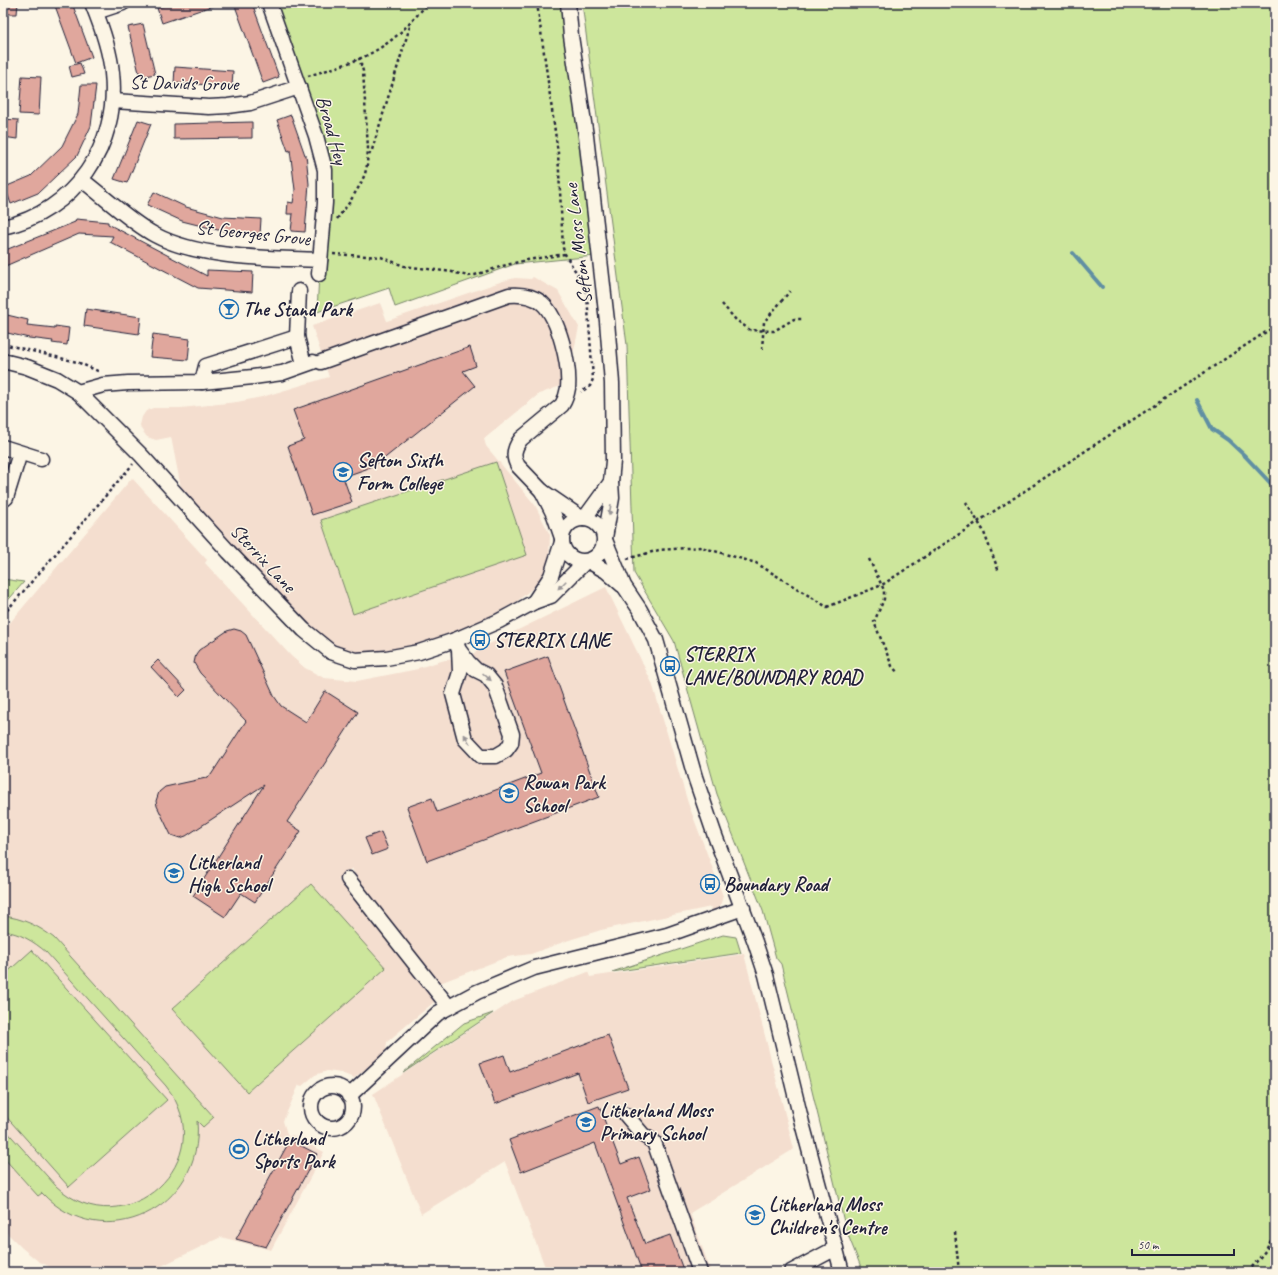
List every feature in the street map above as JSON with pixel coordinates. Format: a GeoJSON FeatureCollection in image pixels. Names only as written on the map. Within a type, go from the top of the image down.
{"type":"FeatureCollection","features":[{"type":"Feature","properties":{"kind":"street"},"geometry":{"type":"LineString","coordinates":[[3,227],[28,219],[54,206],[68,195],[82,180],[99,152],[105,138],[113,101],[110,58],[94,8],[123,3]]}},
{"type":"Feature","properties":{"kind":"street","name":"Broad Hey"},"geometry":{"type":"LineString","coordinates":[[269,3],[298,83],[318,143],[325,170],[326,187],[320,262]]}},
{"type":"Feature","properties":{"kind":"street","name":"Sefton Moss Lane"},"geometry":{"type":"LineString","coordinates":[[568,3],[571,36],[586,136],[612,383],[614,428],[611,482],[612,498],[605,539]]}},
{"type":"Feature","properties":{"kind":"street","name":"St Davids Grove"},"geometry":{"type":"LineString","coordinates":[[113,101],[209,107],[228,106],[250,103],[298,83]]}},
{"type":"Feature","properties":{"kind":"street","name":"St Georges Grove"},"geometry":{"type":"LineString","coordinates":[[82,180],[138,224],[155,235],[172,243],[213,252],[264,258],[320,262]]}},
{"type":"Feature","properties":{"kind":"street"},"geometry":{"type":"LineString","coordinates":[[299,291],[297,337],[313,363]]}},
{"type":"Feature","properties":{"kind":"street"},"geometry":{"type":"LineString","coordinates":[[78,392],[103,386],[128,383],[202,382],[282,373],[509,295],[525,295],[541,302],[547,309],[555,324],[562,346],[567,377],[567,393],[562,405],[520,439],[516,444],[515,461],[542,491],[583,519],[595,522],[603,532],[624,586],[640,610],[656,640],[695,777],[766,975],[802,1123],[842,1272]]}},
{"type":"Feature","properties":{"kind":"street"},"geometry":{"type":"LineString","coordinates":[[202,382],[206,366],[297,337]]}},
{"type":"Feature","properties":{"kind":"street","name":"Sterrix Lane"},"geometry":{"type":"LineString","coordinates":[[3,361],[27,367],[57,379],[78,392],[141,455],[229,552],[304,630],[331,652],[355,660],[386,658],[457,645],[534,602],[551,596],[587,561]]}},
{"type":"Feature","properties":{"kind":"street"},"geometry":{"type":"LineString","coordinates":[[3,447],[41,459]]}},
{"type":"Feature","properties":{"kind":"street"},"geometry":{"type":"LineString","coordinates":[[6,498],[20,453]]}},
{"type":"Feature","properties":{"kind":"street"},"geometry":{"type":"LineString","coordinates":[[562,540],[563,532],[571,523],[583,519],[611,482]]}},
{"type":"Feature","properties":{"kind":"street"},"geometry":{"type":"LineString","coordinates":[[542,491],[554,515],[564,549],[573,559],[587,561],[598,556],[604,546],[605,539]]}},
{"type":"Feature","properties":{"kind":"street","name":"Sterrix Lane"},"geometry":{"type":"LineString","coordinates":[[534,602],[551,576],[562,540]]}},
{"type":"Feature","properties":{"kind":"street"},"geometry":{"type":"LineString","coordinates":[[587,561],[606,571],[624,586]]}},
{"type":"Feature","properties":{"kind":"street"},"geometry":{"type":"LineString","coordinates":[[457,645],[468,662],[476,670],[486,675],[495,686],[512,734],[511,743],[506,750],[496,756],[481,756],[465,739],[453,694],[460,672],[457,645]]}},
{"type":"Feature","properties":{"kind":"street"},"geometry":{"type":"LineString","coordinates":[[348,880],[449,1007]]}},
{"type":"Feature","properties":{"kind":"street"},"geometry":{"type":"LineString","coordinates":[[349,1096],[438,1013],[476,992],[534,968],[668,935],[743,908]]}},
{"type":"Feature","properties":{"kind":"street"},"geometry":{"type":"LineString","coordinates":[[626,1115],[643,1135],[654,1142],[700,1272]]}},
{"type":"Feature","properties":{"kind":"street"},"geometry":{"type":"LineString","coordinates":[[791,1272],[836,1248]]}},
{"type":"Feature","properties":{"kind":"street"},"geometry":{"type":"LineString","coordinates":[[836,1248],[847,1272]]}},
{"type":"Feature","properties":{"kind":"path"},"geometry":{"type":"LineString","coordinates":[[537,3],[555,126],[565,254],[585,289],[590,329],[593,379],[590,386],[576,393]]}},
{"type":"Feature","properties":{"kind":"path"},"geometry":{"type":"LineString","coordinates":[[298,83],[359,58],[383,46],[410,23],[427,4]]}},
{"type":"Feature","properties":{"kind":"path"},"geometry":{"type":"LineString","coordinates":[[368,158],[372,150],[410,23]]}},
{"type":"Feature","properties":{"kind":"path"},"geometry":{"type":"LineString","coordinates":[[323,225],[336,220],[349,203],[365,174],[368,158],[363,71],[359,58]]}},
{"type":"Feature","properties":{"kind":"path"},"geometry":{"type":"LineString","coordinates":[[320,262],[381,257],[404,266],[452,272],[468,276],[527,260],[565,254]]}},
{"type":"Feature","properties":{"kind":"path"},"geometry":{"type":"LineString","coordinates":[[762,349],[764,322],[790,291]]}},
{"type":"Feature","properties":{"kind":"path"},"geometry":{"type":"LineString","coordinates":[[722,304],[736,320],[750,330],[774,331],[794,319],[804,319]]}},
{"type":"Feature","properties":{"kind":"path"},"geometry":{"type":"LineString","coordinates":[[623,561],[659,550],[701,547],[756,564],[827,607],[882,585],[1275,326]]}},
{"type":"Feature","properties":{"kind":"path"},"geometry":{"type":"LineString","coordinates":[[3,344],[77,362],[106,374]]}},
{"type":"Feature","properties":{"kind":"path"},"geometry":{"type":"LineString","coordinates":[[3,616],[141,455]]}},
{"type":"Feature","properties":{"kind":"path"},"geometry":{"type":"LineString","coordinates":[[966,502],[983,530],[999,572]]}},
{"type":"Feature","properties":{"kind":"path"},"geometry":{"type":"LineString","coordinates":[[869,559],[884,590],[884,599],[874,622],[892,666],[898,673]]}},
{"type":"Feature","properties":{"kind":"path"},"geometry":{"type":"LineString","coordinates":[[955,1232],[959,1272]]}},
{"type":"Feature","properties":{"kind":"path"},"geometry":{"type":"LineString","coordinates":[[1248,1272],[1266,1250],[1275,1233]]}},
{"type":"Feature","properties":{"kind":"shaded area","name":"Sefton Sixth Form College"},"geometry":{"type":"Polygon","coordinates":[[[533,277],[558,291],[579,327],[574,350],[563,385],[539,394],[484,439],[486,446],[535,505],[550,535],[549,559],[545,573],[535,586],[515,603],[467,628],[438,640],[400,650],[337,655],[183,498],[171,437],[156,440],[147,437],[140,425],[142,417],[146,411],[153,408],[181,408],[237,402],[262,397],[329,377],[312,326],[380,303],[387,321],[503,281],[515,278],[531,279],[533,277]]]}},
{"type":"Feature","properties":{"kind":"shaded area","name":"Litherland High School"},"geometry":{"type":"Polygon","coordinates":[[[132,478],[207,560],[205,563],[291,656],[305,668],[324,678],[357,681],[418,669],[445,660],[468,659],[477,650],[606,587],[652,683],[688,803],[723,896],[719,907],[712,912],[711,907],[601,930],[531,954],[507,957],[440,983],[357,879],[352,868],[338,879],[432,996],[434,1002],[387,1042],[386,1050],[383,1055],[354,1078],[341,1073],[327,1071],[315,1075],[302,1086],[299,1085],[283,1121],[288,1137],[292,1135],[324,1152],[271,1250],[221,1237],[149,1272],[60,1272],[38,1261],[22,1248],[3,1229],[3,631],[132,478]]]}},
{"type":"Feature","properties":{"kind":"shaded area","name":"Litherland Moss Primary School"},"geometry":{"type":"Polygon","coordinates":[[[744,954],[794,1149],[690,1213],[711,1272],[547,1272],[505,1162],[421,1214],[373,1094],[513,1001],[588,972],[590,977],[744,954]]]}},
{"type":"Feature","properties":{"kind":"green space"},"geometry":{"type":"Polygon","coordinates":[[[269,3],[574,3],[605,255],[515,264],[395,307],[389,288],[317,312],[326,187],[269,3]]]}},
{"type":"Feature","properties":{"kind":"green space"},"geometry":{"type":"Polygon","coordinates":[[[582,3],[1275,3],[1275,1272],[863,1272],[846,1230],[781,964],[776,958],[763,911],[717,794],[674,641],[634,573],[627,345],[582,3]]]}},
{"type":"Feature","properties":{"kind":"green space"},"geometry":{"type":"Polygon","coordinates":[[[496,462],[527,555],[353,614],[321,520],[496,462]]]}},
{"type":"Feature","properties":{"kind":"green space"},"geometry":{"type":"Polygon","coordinates":[[[3,579],[24,582],[3,606],[3,579]]]}},
{"type":"Feature","properties":{"kind":"green space"},"geometry":{"type":"Polygon","coordinates":[[[311,884],[386,968],[247,1092],[172,1009],[311,884]]]}},
{"type":"Feature","properties":{"kind":"green space"},"geometry":{"type":"Polygon","coordinates":[[[3,916],[30,923],[54,938],[214,1117],[203,1127],[197,1121],[195,1152],[185,1178],[168,1199],[145,1214],[120,1222],[93,1221],[67,1212],[42,1193],[38,1196],[3,1157],[3,1127],[56,1186],[83,1203],[110,1208],[136,1202],[159,1187],[175,1167],[183,1141],[181,1114],[166,1086],[46,952],[26,938],[3,931],[3,916]]]}},
{"type":"Feature","properties":{"kind":"green space"},"geometry":{"type":"Polygon","coordinates":[[[723,935],[736,937],[741,953],[612,972],[723,935]]]}},
{"type":"Feature","properties":{"kind":"green space"},"geometry":{"type":"Polygon","coordinates":[[[32,950],[167,1100],[69,1187],[3,1113],[3,976],[32,950]]]}},
{"type":"Feature","properties":{"kind":"green space"},"geometry":{"type":"Polygon","coordinates":[[[493,1013],[403,1073],[464,1023],[493,1013]]]}},
{"type":"Feature","properties":{"kind":"building"},"geometry":{"type":"Polygon","coordinates":[[[3,3],[18,3],[17,14],[3,14],[3,3]]]}},
{"type":"Feature","properties":{"kind":"building"},"geometry":{"type":"Polygon","coordinates":[[[54,3],[72,3],[92,57],[76,63],[54,3]]]}},
{"type":"Feature","properties":{"kind":"building"},"geometry":{"type":"Polygon","coordinates":[[[172,3],[215,3],[215,5],[162,23],[157,8],[172,3]]]}},
{"type":"Feature","properties":{"kind":"building"},"geometry":{"type":"Polygon","coordinates":[[[234,3],[252,3],[279,77],[263,83],[234,3]]]}},
{"type":"Feature","properties":{"kind":"building"},"geometry":{"type":"Polygon","coordinates":[[[143,24],[155,74],[140,77],[128,27],[143,24]]]}},
{"type":"Feature","properties":{"kind":"building"},"geometry":{"type":"Polygon","coordinates":[[[80,63],[84,74],[72,77],[69,66],[80,63]]]}},
{"type":"Feature","properties":{"kind":"building"},"geometry":{"type":"Polygon","coordinates":[[[175,67],[233,71],[232,86],[174,83],[175,67]]]}},
{"type":"Feature","properties":{"kind":"building"},"geometry":{"type":"Polygon","coordinates":[[[22,76],[41,77],[39,115],[19,114],[22,76]]]}},
{"type":"Feature","properties":{"kind":"building"},"geometry":{"type":"Polygon","coordinates":[[[81,85],[96,85],[91,126],[77,156],[38,193],[11,204],[5,187],[31,176],[62,146],[78,114],[81,85]]]}},
{"type":"Feature","properties":{"kind":"building"},"geometry":{"type":"Polygon","coordinates":[[[291,115],[306,155],[309,184],[305,232],[291,231],[293,214],[287,214],[288,202],[293,203],[295,190],[290,150],[288,151],[277,120],[291,115]]]}},
{"type":"Feature","properties":{"kind":"building"},"geometry":{"type":"Polygon","coordinates":[[[3,119],[18,120],[17,139],[3,137],[3,119]]]}},
{"type":"Feature","properties":{"kind":"building"},"geometry":{"type":"Polygon","coordinates":[[[138,120],[151,124],[127,183],[114,179],[138,120]]]}},
{"type":"Feature","properties":{"kind":"building"},"geometry":{"type":"Polygon","coordinates":[[[252,122],[252,138],[174,139],[174,124],[252,122]]]}},
{"type":"Feature","properties":{"kind":"building"},"geometry":{"type":"Polygon","coordinates":[[[154,192],[186,207],[223,217],[261,219],[260,234],[218,230],[182,221],[147,205],[154,192]]]}},
{"type":"Feature","properties":{"kind":"building"},"geometry":{"type":"Polygon","coordinates":[[[76,219],[108,222],[108,224],[207,276],[207,270],[253,272],[252,292],[198,288],[110,242],[113,236],[79,234],[3,267],[3,251],[75,222],[76,219]]]}},
{"type":"Feature","properties":{"kind":"building"},"geometry":{"type":"Polygon","coordinates":[[[86,309],[141,317],[139,334],[84,326],[86,309]]]}},
{"type":"Feature","properties":{"kind":"building"},"geometry":{"type":"Polygon","coordinates":[[[3,314],[28,320],[27,325],[69,328],[67,345],[3,332],[3,314]]]}},
{"type":"Feature","properties":{"kind":"building"},"geometry":{"type":"Polygon","coordinates":[[[153,334],[190,339],[188,360],[150,357],[153,334]]]}},
{"type":"Feature","properties":{"kind":"building"},"geometry":{"type":"Polygon","coordinates":[[[470,347],[476,366],[463,371],[475,386],[381,461],[366,469],[343,477],[352,502],[312,515],[288,446],[304,440],[293,410],[470,347]]]}},
{"type":"Feature","properties":{"kind":"building"},"geometry":{"type":"Polygon","coordinates":[[[234,629],[241,631],[246,635],[274,696],[281,706],[306,722],[325,691],[358,712],[287,822],[301,831],[255,902],[241,893],[225,917],[193,896],[264,785],[186,836],[180,838],[171,835],[156,801],[159,792],[165,787],[206,778],[211,775],[246,721],[200,673],[194,663],[196,654],[199,650],[227,631],[234,629]]]}},
{"type":"Feature","properties":{"kind":"building"},"geometry":{"type":"Polygon","coordinates":[[[548,656],[599,797],[427,861],[407,807],[432,798],[437,812],[541,773],[504,672],[548,656]]]}},
{"type":"Feature","properties":{"kind":"building"},"geometry":{"type":"Polygon","coordinates":[[[158,660],[186,690],[179,697],[151,667],[158,660]]]}},
{"type":"Feature","properties":{"kind":"building"},"geometry":{"type":"Polygon","coordinates":[[[381,832],[388,849],[372,855],[365,838],[381,832]]]}},
{"type":"Feature","properties":{"kind":"building"},"geometry":{"type":"Polygon","coordinates":[[[608,1035],[628,1088],[588,1102],[578,1073],[495,1104],[480,1063],[504,1055],[510,1072],[608,1035]]]}},
{"type":"Feature","properties":{"kind":"building"},"geometry":{"type":"Polygon","coordinates":[[[599,1106],[621,1164],[639,1157],[651,1189],[627,1198],[645,1244],[670,1235],[684,1272],[642,1272],[595,1143],[521,1172],[509,1140],[599,1106]]]}},
{"type":"Feature","properties":{"kind":"building"},"geometry":{"type":"Polygon","coordinates":[[[290,1140],[317,1154],[266,1247],[236,1239],[290,1140]]]}},
{"type":"Feature","properties":{"kind":"waterway"},"geometry":{"type":"LineString","coordinates":[[1073,253],[1102,287]]}},
{"type":"Feature","properties":{"kind":"waterway"},"geometry":{"type":"LineString","coordinates":[[1197,400],[1212,429],[1228,440],[1275,488]]}},
{"type":"Feature","properties":{"kind":"place","name":"The Stand Park"},"geometry":{"type":"Point","coordinates":[229,309]}},
{"type":"Feature","properties":{"kind":"place","name":"Sefton Sixth Form College"},"geometry":{"type":"Point","coordinates":[343,472]}},
{"type":"Feature","properties":{"kind":"place","name":"STERRIX LANE"},"geometry":{"type":"Point","coordinates":[480,640]}},
{"type":"Feature","properties":{"kind":"place","name":"STERRIX LANE/BOUNDARY ROAD"},"geometry":{"type":"Point","coordinates":[670,666]}},
{"type":"Feature","properties":{"kind":"place","name":"Rowan Park School"},"geometry":{"type":"Point","coordinates":[509,793]}},
{"type":"Feature","properties":{"kind":"place","name":"Litherland High School"},"geometry":{"type":"Point","coordinates":[174,873]}},
{"type":"Feature","properties":{"kind":"place","name":"Boundary Road"},"geometry":{"type":"Point","coordinates":[710,884]}},
{"type":"Feature","properties":{"kind":"place","name":"Litherland Moss Primary School"},"geometry":{"type":"Point","coordinates":[586,1122]}},
{"type":"Feature","properties":{"kind":"place","name":"Litherland Sports Park"},"geometry":{"type":"Point","coordinates":[239,1149]}},
{"type":"Feature","properties":{"kind":"place","name":"Litherland Moss Children's Centre"},"geometry":{"type":"Point","coordinates":[755,1215]}}]}
